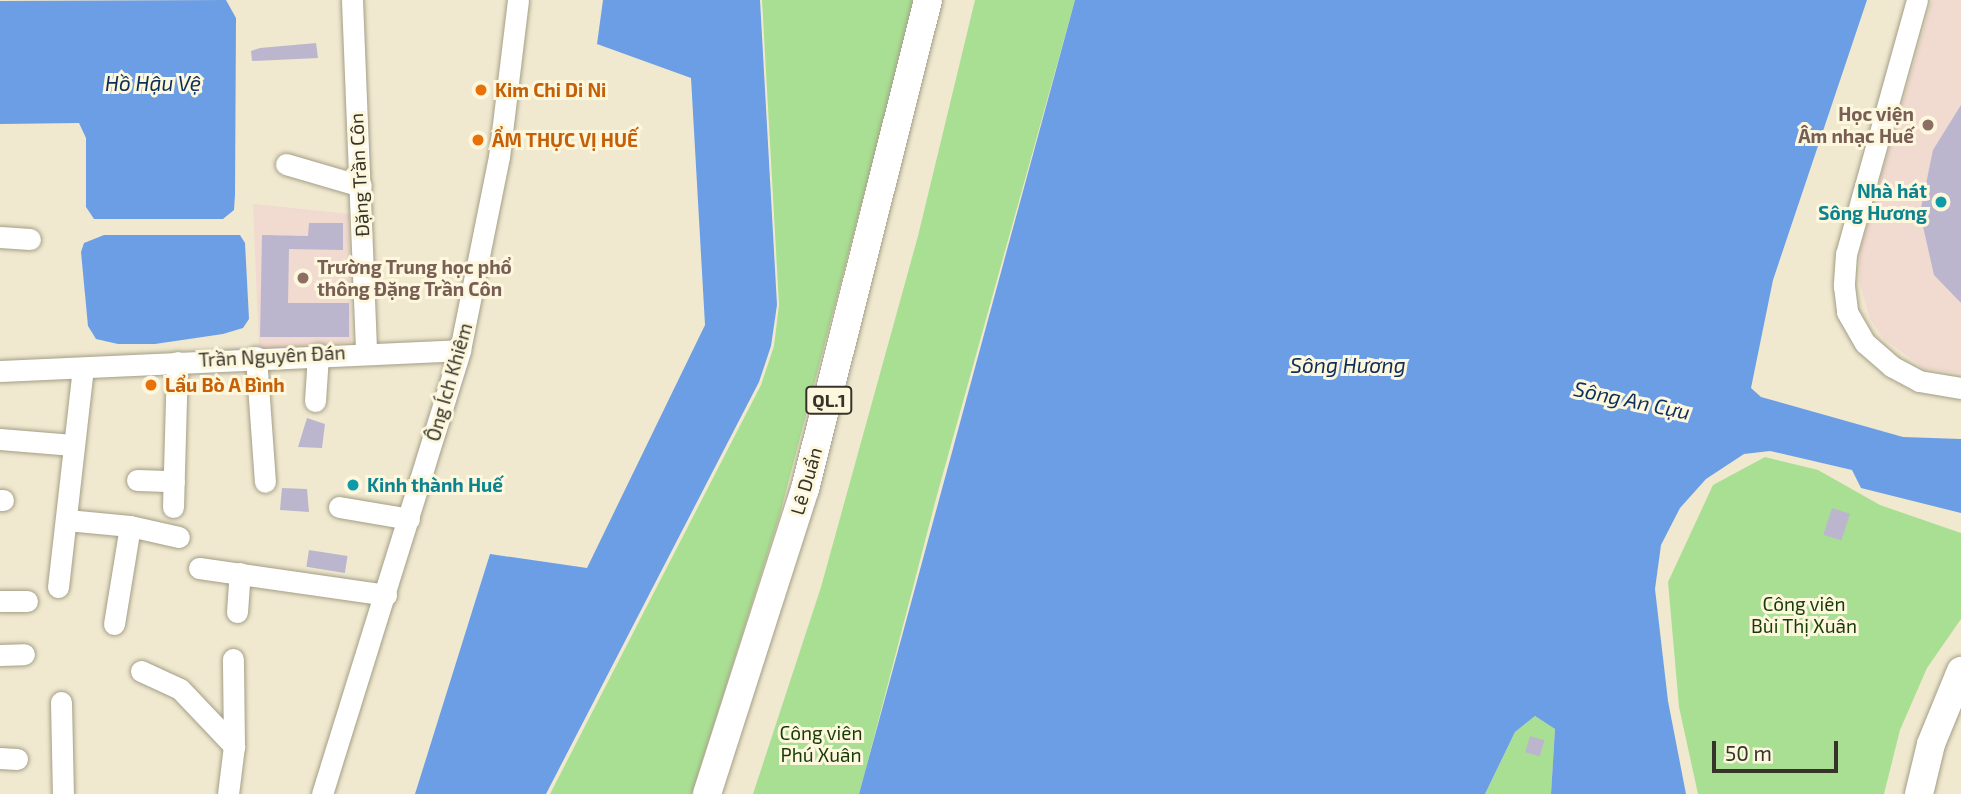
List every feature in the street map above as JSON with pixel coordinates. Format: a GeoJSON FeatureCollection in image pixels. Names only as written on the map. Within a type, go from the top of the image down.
{"type":"FeatureCollection","features":[{"type":"Feature","properties":{"kind":"main road","name":"Lê Duẩn"},"geometry":{"type":"LineString","coordinates":[[707,794],[805,489],[928,0]]}},
{"type":"Feature","properties":{"kind":"main road","name":"Lê Duẩn"},"geometry":{"type":"LineString","coordinates":[[726,794],[829,464],[946,0]]}},
{"type":"Feature","properties":{"kind":"main road"},"geometry":{"type":"LineString","coordinates":[[1919,794],[1953,710],[1961,671]]}},
{"type":"Feature","properties":{"kind":"street","name":"Đặng Trần Côn"},"geometry":{"type":"LineString","coordinates":[[352,0],[366,351]]}},
{"type":"Feature","properties":{"kind":"street","name":"Ông Ích Khiêm"},"geometry":{"type":"LineString","coordinates":[[323,794],[460,350],[496,170],[518,0]]}},
{"type":"Feature","properties":{"kind":"street"},"geometry":{"type":"LineString","coordinates":[[1917,0],[1846,254],[1847,312],[1865,343],[1891,366],[1919,381],[1961,388]]}},
{"type":"Feature","properties":{"kind":"street"},"geometry":{"type":"LineString","coordinates":[[286,164],[361,186]]}},
{"type":"Feature","properties":{"kind":"street"},"geometry":{"type":"LineString","coordinates":[[0,237],[30,239]]}},
{"type":"Feature","properties":{"kind":"street","name":"Trần Nguyên Đán"},"geometry":{"type":"LineString","coordinates":[[0,371],[256,356],[460,350]]}},
{"type":"Feature","properties":{"kind":"street"},"geometry":{"type":"LineString","coordinates":[[316,401],[318,354]]}},
{"type":"Feature","properties":{"kind":"street"},"geometry":{"type":"LineString","coordinates":[[256,356],[265,482]]}},
{"type":"Feature","properties":{"kind":"street"},"geometry":{"type":"LineString","coordinates":[[173,507],[177,362]]}},
{"type":"Feature","properties":{"kind":"street"},"geometry":{"type":"LineString","coordinates":[[58,587],[83,368]]}},
{"type":"Feature","properties":{"kind":"street"},"geometry":{"type":"LineString","coordinates":[[0,439],[73,445]]}},
{"type":"Feature","properties":{"kind":"street"},"geometry":{"type":"LineString","coordinates":[[137,480],[174,481]]}},
{"type":"Feature","properties":{"kind":"street"},"geometry":{"type":"LineString","coordinates":[[338,507],[409,519]]}},
{"type":"Feature","properties":{"kind":"street"},"geometry":{"type":"LineString","coordinates":[[67,520],[130,526],[179,537]]}},
{"type":"Feature","properties":{"kind":"street"},"geometry":{"type":"LineString","coordinates":[[114,624],[130,526]]}},
{"type":"Feature","properties":{"kind":"street"},"geometry":{"type":"LineString","coordinates":[[199,568],[386,595]]}},
{"type":"Feature","properties":{"kind":"street"},"geometry":{"type":"LineString","coordinates":[[237,612],[240,573]]}},
{"type":"Feature","properties":{"kind":"street"},"geometry":{"type":"LineString","coordinates":[[0,601],[27,601]]}},
{"type":"Feature","properties":{"kind":"street"},"geometry":{"type":"LineString","coordinates":[[0,655],[24,654]]}},
{"type":"Feature","properties":{"kind":"street"},"geometry":{"type":"LineString","coordinates":[[229,794],[234,746],[233,659]]}},
{"type":"Feature","properties":{"kind":"street"},"geometry":{"type":"LineString","coordinates":[[141,671],[180,689],[234,746]]}},
{"type":"Feature","properties":{"kind":"street"},"geometry":{"type":"LineString","coordinates":[[61,702],[63,794]]}},
{"type":"Feature","properties":{"kind":"shaded area","name":"Học viện Âm nhạc Huế"},"geometry":{"type":"Polygon","coordinates":[[[1932,0],[1961,0],[1961,373],[1925,369],[1884,339],[1870,319],[1860,284],[1860,250],[1932,0]]]}},
{"type":"Feature","properties":{"kind":"shaded area","name":"Trường Trung học phổ thông Đặng Trần Côn"},"geometry":{"type":"Polygon","coordinates":[[[253,204],[349,214],[351,342],[259,349],[253,204]]]}},
{"type":"Feature","properties":{"kind":"green space"},"geometry":{"type":"Polygon","coordinates":[[[762,0],[915,0],[780,514],[692,794],[550,794],[761,385],[774,346],[779,305],[762,0]]]}},
{"type":"Feature","properties":{"kind":"green space","name":"Công viên Phú Xuân"},"geometry":{"type":"Polygon","coordinates":[[[975,0],[1075,0],[937,495],[859,794],[753,794],[821,587],[918,236],[975,0]]]}},
{"type":"Feature","properties":{"kind":"green space","name":"Công viên Bùi Thị Xuân"},"geometry":{"type":"Polygon","coordinates":[[[1765,457],[1818,470],[1880,505],[1961,533],[1961,619],[1927,668],[1900,730],[1884,794],[1698,794],[1679,707],[1668,582],[1713,485],[1765,457]]]}},
{"type":"Feature","properties":{"kind":"green space"},"geometry":{"type":"Polygon","coordinates":[[[1535,716],[1555,729],[1551,794],[1485,794],[1515,732],[1535,716]]]}},
{"type":"Feature","properties":{"kind":"water","name":"Hồ Hậu Vệ"},"geometry":{"type":"Polygon","coordinates":[[[226,0],[236,18],[235,195],[234,210],[223,219],[94,219],[86,207],[86,138],[79,123],[0,124],[0,1],[226,0]]]}},
{"type":"Feature","properties":{"kind":"water"},"geometry":{"type":"Polygon","coordinates":[[[603,0],[760,0],[777,305],[771,346],[759,382],[546,794],[415,794],[490,554],[587,568],[705,325],[691,78],[597,44],[603,0]]]}},
{"type":"Feature","properties":{"kind":"water","name":"Sông Hương"},"geometry":{"type":"Polygon","coordinates":[[[1075,0],[1867,0],[1773,280],[1751,388],[1761,397],[1903,437],[1961,439],[1961,513],[1861,488],[1852,470],[1770,451],[1744,454],[1706,479],[1680,508],[1661,545],[1655,589],[1668,701],[1686,794],[1551,794],[1555,729],[1535,716],[1515,732],[1485,794],[859,794],[1075,0]]]}},
{"type":"Feature","properties":{"kind":"water"},"geometry":{"type":"Polygon","coordinates":[[[104,235],[240,235],[245,243],[249,319],[243,328],[223,334],[155,344],[118,344],[96,339],[88,326],[81,252],[84,243],[104,235]]]}},
{"type":"Feature","properties":{"kind":"building"},"geometry":{"type":"Polygon","coordinates":[[[316,43],[318,58],[252,61],[251,51],[260,48],[316,43]]]}},
{"type":"Feature","properties":{"kind":"building","name":"Nhà hát Sông Hương"},"geometry":{"type":"Polygon","coordinates":[[[1961,105],[1961,303],[1934,275],[1920,213],[1933,150],[1961,105]]]}},
{"type":"Feature","properties":{"kind":"building"},"geometry":{"type":"Polygon","coordinates":[[[309,223],[343,223],[343,250],[289,249],[288,303],[349,303],[349,337],[260,337],[262,235],[308,236],[309,223]]]}},
{"type":"Feature","properties":{"kind":"building"},"geometry":{"type":"Polygon","coordinates":[[[307,418],[325,424],[322,448],[298,447],[307,418]]]}},
{"type":"Feature","properties":{"kind":"building"},"geometry":{"type":"Polygon","coordinates":[[[282,488],[307,489],[309,512],[280,510],[282,488]]]}},
{"type":"Feature","properties":{"kind":"building"},"geometry":{"type":"Polygon","coordinates":[[[1832,508],[1850,514],[1841,541],[1823,535],[1832,508]]]}},
{"type":"Feature","properties":{"kind":"building"},"geometry":{"type":"Polygon","coordinates":[[[309,550],[348,556],[345,573],[306,567],[309,550]]]}},
{"type":"Feature","properties":{"kind":"building"},"geometry":{"type":"Polygon","coordinates":[[[1530,736],[1544,740],[1540,756],[1525,752],[1530,736]]]}},
{"type":"Feature","properties":{"kind":"place","name":"Kim Chi Di Ni"},"geometry":{"type":"Point","coordinates":[481,90]}},
{"type":"Feature","properties":{"kind":"place","name":"Học viện Âm nhạc Huế"},"geometry":{"type":"Point","coordinates":[1928,125]}},
{"type":"Feature","properties":{"kind":"place","name":"ẨM THỰC VỊ HUẾ"},"geometry":{"type":"Point","coordinates":[478,140]}},
{"type":"Feature","properties":{"kind":"place","name":"Nhà hát Sông Hương"},"geometry":{"type":"Point","coordinates":[1941,202]}},
{"type":"Feature","properties":{"kind":"place","name":"Trường Trung học phổ thông Đặng Trần Côn"},"geometry":{"type":"Point","coordinates":[303,278]}},
{"type":"Feature","properties":{"kind":"place","name":"Lẩu Bò A Bình"},"geometry":{"type":"Point","coordinates":[151,385]}},
{"type":"Feature","properties":{"kind":"place","name":"Kinh thành Huế"},"geometry":{"type":"Point","coordinates":[353,485]}},
{"type":"Feature","properties":{"kind":"water label","name":"Sông An Cựu"},"geometry":{"type":"Point","coordinates":[1632,400]}}]}
